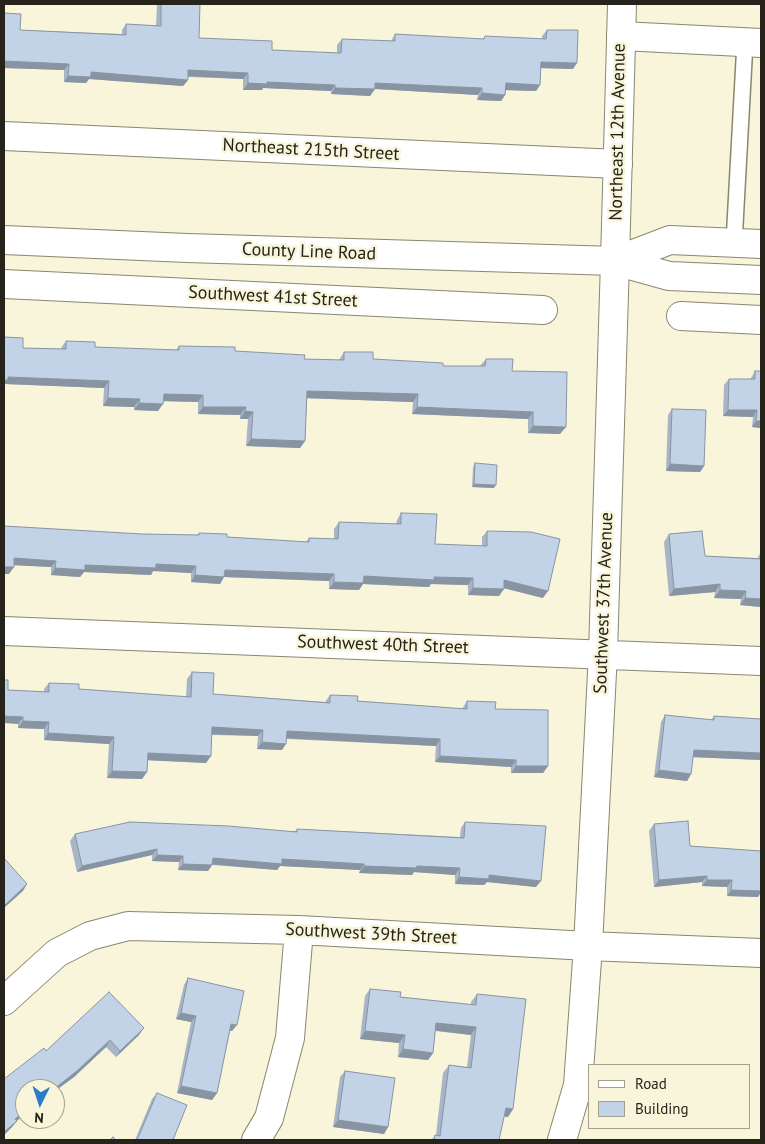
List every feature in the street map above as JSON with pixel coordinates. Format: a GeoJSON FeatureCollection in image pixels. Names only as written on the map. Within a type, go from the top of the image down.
{"type":"FeatureCollection","features":[{"type":"Feature","properties":{"kind":"street","name":"Northeast 12th Avenue"},"geometry":{"type":"LineString","coordinates":[[615,261],[622,4]]}},
{"type":"Feature","properties":{"kind":"street"},"geometry":{"type":"LineString","coordinates":[[621,36],[753,42]]}},
{"type":"Feature","properties":{"kind":"street","name":"Northeast 215th Street"},"geometry":{"type":"LineString","coordinates":[[4,136],[618,164]]}},
{"type":"Feature","properties":{"kind":"street","name":"County Line Road"},"geometry":{"type":"LineString","coordinates":[[4,240],[615,261],[669,276],[761,280]]}},
{"type":"Feature","properties":{"kind":"street","name":"County Line Road"},"geometry":{"type":"LineString","coordinates":[[615,261],[670,240],[761,244]]}},
{"type":"Feature","properties":{"kind":"street","name":"Southwest 37th Avenue"},"geometry":{"type":"LineString","coordinates":[[562,1140],[578,1085],[588,946],[603,653],[615,261]]}},
{"type":"Feature","properties":{"kind":"street","name":"Southwest 41st Street"},"geometry":{"type":"LineString","coordinates":[[4,284],[543,310]]}},
{"type":"Feature","properties":{"kind":"street"},"geometry":{"type":"LineString","coordinates":[[681,316],[761,320]]}},
{"type":"Feature","properties":{"kind":"street","name":"Southwest 40th Street"},"geometry":{"type":"LineString","coordinates":[[4,630],[603,653],[761,661]]}},
{"type":"Feature","properties":{"kind":"street","name":"Southwest 39th Street"},"geometry":{"type":"LineString","coordinates":[[4,1000],[57,953],[90,936],[128,926],[299,930],[588,946],[761,953]]}},
{"type":"Feature","properties":{"kind":"street"},"geometry":{"type":"LineString","coordinates":[[256,1140],[268,1118],[290,1038],[299,930]]}},
{"type":"Feature","properties":{"kind":"lane"},"geometry":{"type":"LineString","coordinates":[[734,243],[753,42]]}},
{"type":"Feature","properties":{"kind":"building"},"geometry":{"type":"Polygon","coordinates":[[[161,4],[200,4],[199,38],[272,41],[272,50],[341,53],[342,39],[395,41],[395,34],[484,39],[485,36],[546,39],[547,30],[578,30],[577,63],[541,62],[540,85],[506,83],[505,95],[482,93],[482,88],[375,83],[375,89],[335,88],[335,85],[248,83],[248,73],[188,70],[188,80],[91,72],[91,77],[68,76],[69,64],[4,61],[4,13],[21,14],[20,30],[126,35],[126,24],[161,26],[161,4]]]}},
{"type":"Feature","properties":{"kind":"building"},"geometry":{"type":"Polygon","coordinates":[[[4,337],[23,338],[23,348],[66,349],[66,341],[95,342],[95,347],[179,350],[179,346],[235,347],[235,351],[305,355],[304,359],[344,360],[344,352],[373,352],[373,359],[443,363],[443,366],[485,366],[486,359],[513,359],[512,371],[567,372],[566,427],[533,426],[533,412],[417,407],[418,394],[307,391],[305,441],[251,439],[253,412],[245,411],[246,407],[203,407],[203,395],[164,394],[163,404],[139,403],[140,399],[108,398],[109,381],[8,377],[8,380],[4,380],[4,337]]]}},
{"type":"Feature","properties":{"kind":"building"},"geometry":{"type":"Polygon","coordinates":[[[755,371],[761,371],[761,421],[756,421],[757,410],[728,410],[729,379],[755,379],[755,371]]]}},
{"type":"Feature","properties":{"kind":"building"},"geometry":{"type":"Polygon","coordinates":[[[672,409],[706,410],[704,466],[670,464],[672,409]]]}},
{"type":"Feature","properties":{"kind":"building"},"geometry":{"type":"Polygon","coordinates":[[[475,463],[497,465],[496,485],[474,484],[475,463]]]}},
{"type":"Feature","properties":{"kind":"building"},"geometry":{"type":"Polygon","coordinates":[[[401,513],[437,514],[435,544],[487,546],[487,531],[531,532],[560,539],[548,591],[504,580],[504,589],[473,588],[473,578],[434,577],[434,580],[364,576],[363,583],[334,582],[334,574],[225,570],[224,577],[195,575],[196,566],[156,564],[156,568],[85,565],[85,570],[55,568],[56,561],[14,558],[14,567],[4,567],[4,526],[142,534],[227,534],[227,537],[309,542],[309,538],[338,539],[339,522],[401,524],[401,513]]]}},
{"type":"Feature","properties":{"kind":"building"},"geometry":{"type":"Polygon","coordinates":[[[702,531],[705,556],[761,559],[761,599],[745,598],[746,591],[720,590],[720,584],[674,589],[669,534],[702,531]]]}},
{"type":"Feature","properties":{"kind":"building"},"geometry":{"type":"Polygon","coordinates":[[[192,672],[214,673],[213,694],[330,703],[330,695],[358,696],[357,701],[467,709],[467,701],[496,702],[495,709],[548,710],[548,766],[516,766],[516,760],[440,756],[440,739],[287,731],[286,744],[262,742],[263,730],[212,727],[211,756],[148,753],[147,772],[112,771],[114,737],[48,733],[49,722],[23,721],[23,717],[4,716],[4,680],[8,680],[8,690],[49,692],[49,683],[79,684],[79,689],[191,697],[192,672]]]}},
{"type":"Feature","properties":{"kind":"building"},"geometry":{"type":"Polygon","coordinates":[[[665,715],[714,720],[714,716],[761,719],[761,753],[694,750],[691,774],[659,770],[665,715]]]}},
{"type":"Feature","properties":{"kind":"building"},"geometry":{"type":"Polygon","coordinates":[[[688,821],[690,846],[761,851],[761,891],[731,890],[732,880],[707,880],[707,876],[659,880],[654,824],[688,821]]]}},
{"type":"Feature","properties":{"kind":"building"},"geometry":{"type":"Polygon","coordinates":[[[130,822],[228,826],[297,832],[297,829],[464,838],[465,822],[546,826],[541,881],[489,875],[489,879],[459,877],[460,868],[364,866],[364,864],[282,859],[282,864],[213,858],[212,865],[183,864],[183,856],[157,855],[157,849],[82,866],[75,834],[130,822]]]}},
{"type":"Feature","properties":{"kind":"building"},"geometry":{"type":"Polygon","coordinates":[[[4,858],[27,884],[4,906],[4,858]]]}},
{"type":"Feature","properties":{"kind":"building"},"geometry":{"type":"Polygon","coordinates":[[[188,978],[244,991],[237,1025],[231,1024],[217,1093],[181,1086],[196,1016],[181,1013],[188,978]]]}},
{"type":"Feature","properties":{"kind":"building"},"geometry":{"type":"Polygon","coordinates":[[[370,989],[401,992],[400,997],[476,1005],[477,994],[526,999],[513,1109],[506,1108],[499,1140],[434,1140],[435,1135],[440,1136],[449,1065],[471,1068],[476,1027],[436,1023],[433,1053],[403,1049],[405,1035],[365,1031],[370,989]]]}},
{"type":"Feature","properties":{"kind":"building"},"geometry":{"type":"Polygon","coordinates":[[[109,992],[144,1028],[120,1051],[110,1040],[65,1080],[15,1079],[15,1123],[4,1132],[4,1079],[44,1048],[46,1051],[109,992]]]}},
{"type":"Feature","properties":{"kind":"building"},"geometry":{"type":"Polygon","coordinates":[[[345,1071],[395,1078],[388,1127],[338,1120],[345,1071]]]}},
{"type":"Feature","properties":{"kind":"building"},"geometry":{"type":"Polygon","coordinates":[[[157,1093],[187,1105],[173,1140],[137,1140],[157,1093]]]}}]}
